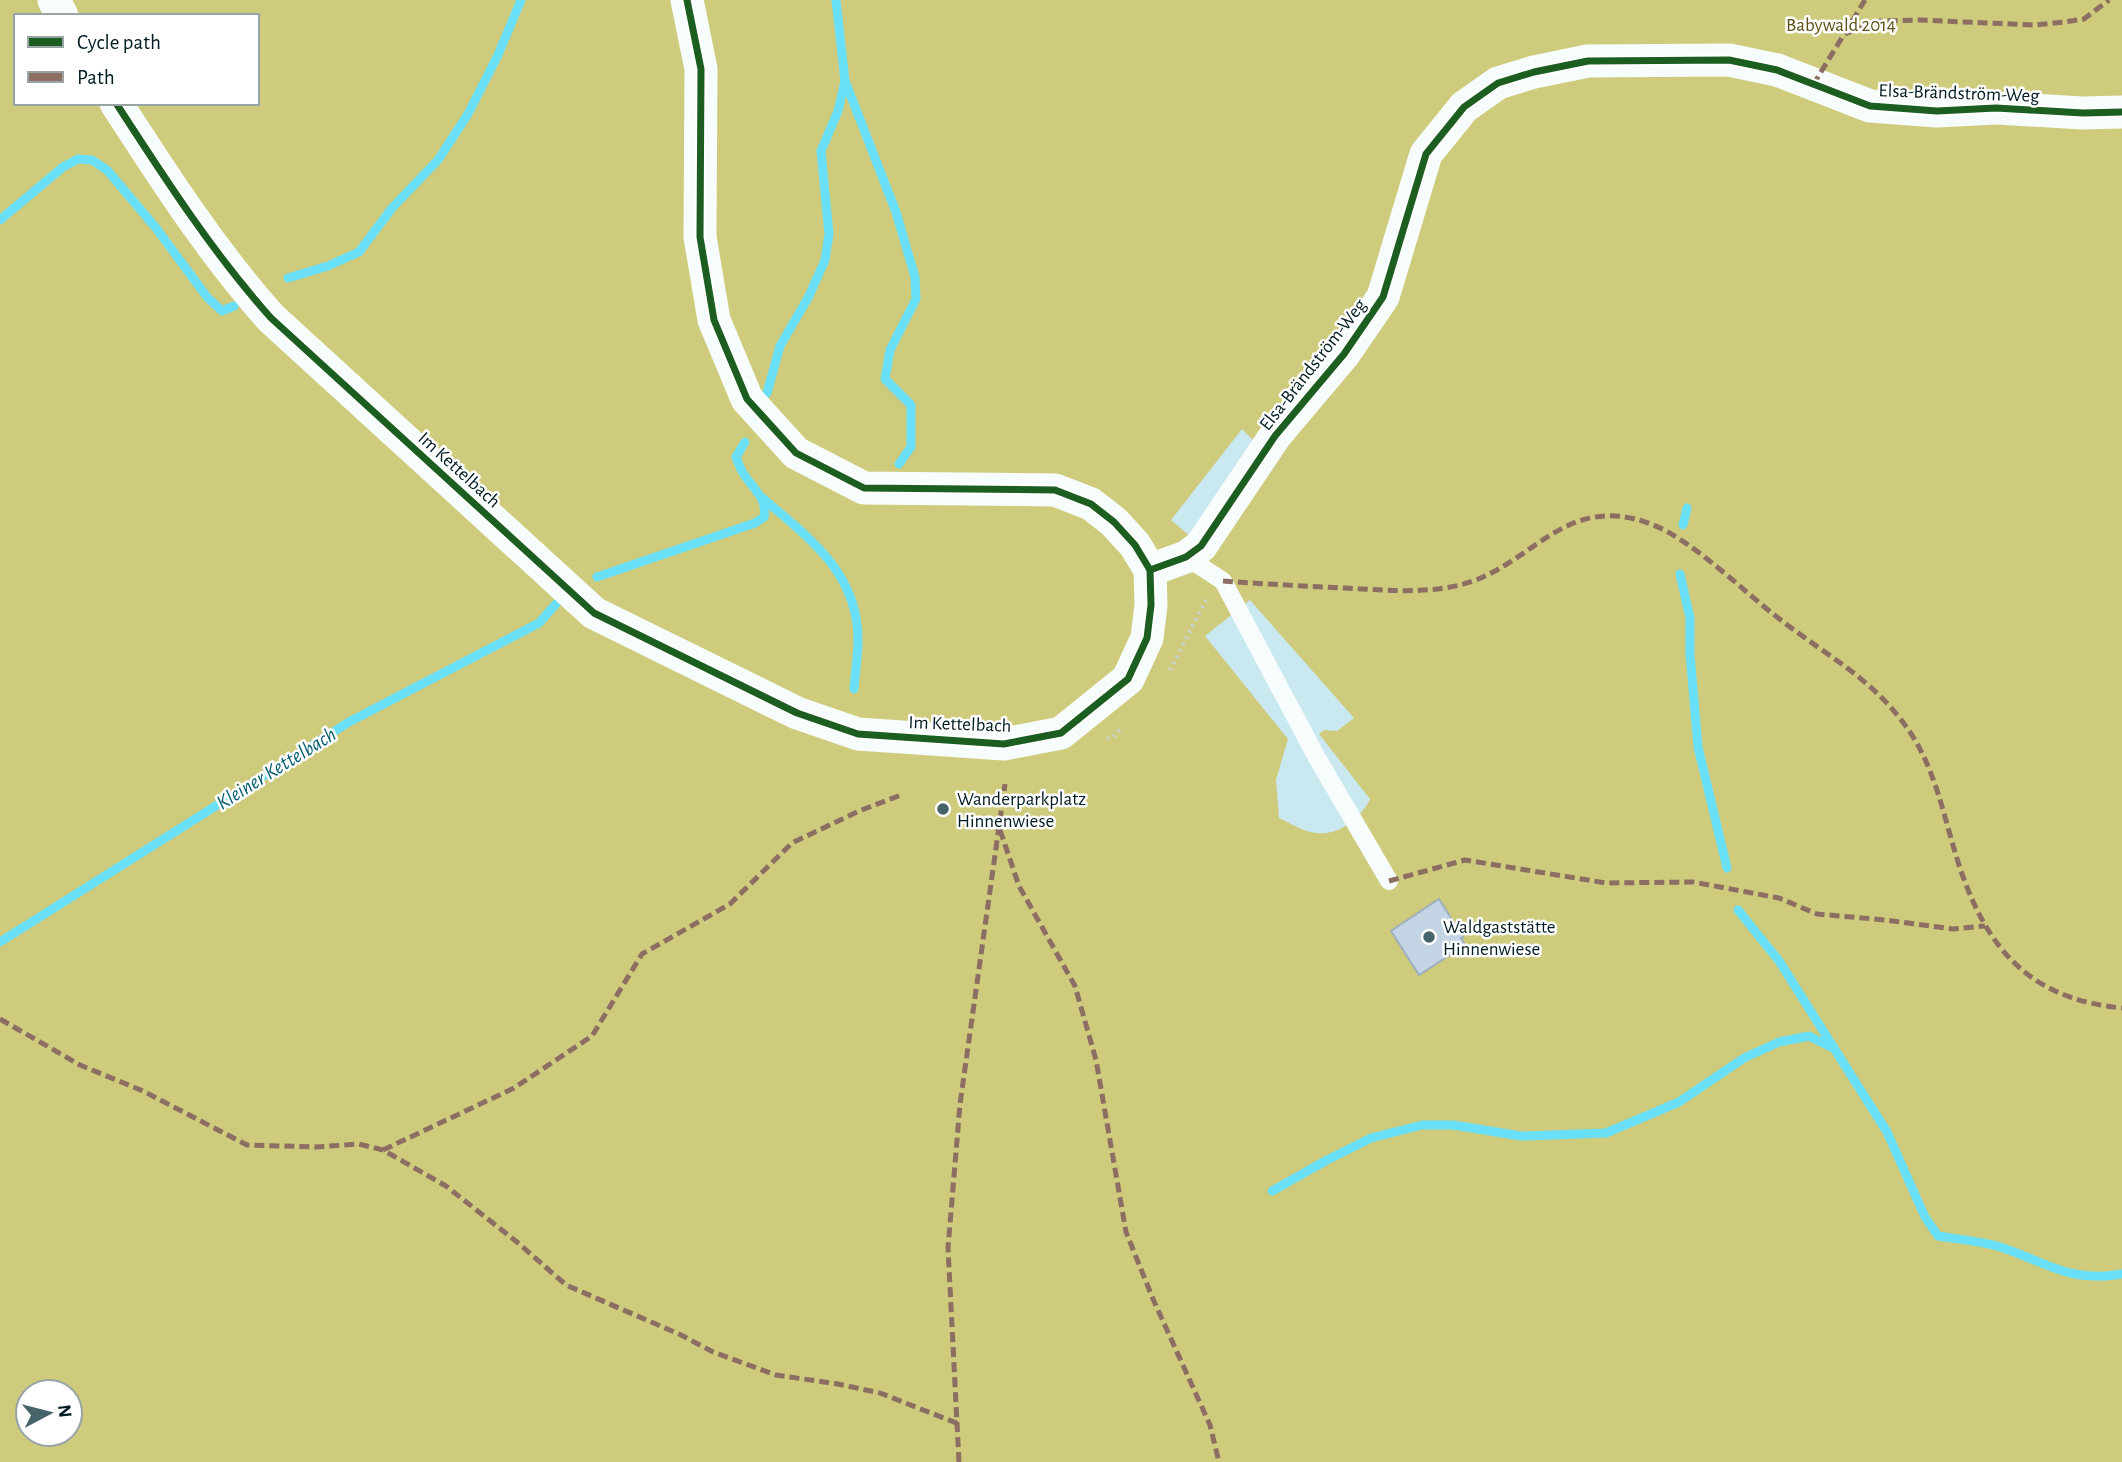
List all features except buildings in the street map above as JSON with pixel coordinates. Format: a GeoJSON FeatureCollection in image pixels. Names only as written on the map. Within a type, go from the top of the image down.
{"type":"FeatureCollection","features":[{"type":"Feature","properties":{"kind":"street"},"geometry":{"type":"LineString","coordinates":[[687,0],[701,69],[699,237],[714,320],[747,399],[796,453],[864,488],[1055,490],[1091,504],[1128,537],[1150,570]]}},
{"type":"Feature","properties":{"kind":"street","name":"Elsa-Brändström-Weg"},"geometry":{"type":"LineString","coordinates":[[1150,570],[1186,557],[1201,545],[1275,436],[1344,354],[1383,297],[1426,154],[1464,107],[1499,83],[1534,72],[1588,61],[1729,60],[1777,70],[1870,106],[1937,111],[1996,108],[2083,113],[2122,112]]}},
{"type":"Feature","properties":{"kind":"street","name":"Im Kettelbach"},"geometry":{"type":"LineString","coordinates":[[117,105],[173,192],[271,318],[594,613],[797,713],[858,734],[1004,744],[1061,733],[1128,679],[1147,638],[1151,605],[1150,570]]}},
{"type":"Feature","properties":{"kind":"lane"},"geometry":{"type":"LineString","coordinates":[[1186,557],[1223,581],[1316,756],[1389,881]]}},
{"type":"Feature","properties":{"kind":"green space","name":"Babywald 2014"},"geometry":{"type":"Polygon","coordinates":[[[0,0],[2122,0],[2122,1462],[0,1462],[0,0]],[[1242,429],[1171,520],[1197,542],[1263,450],[1242,429]],[[1250,600],[1205,636],[1288,739],[1276,780],[1279,818],[1307,831],[1325,833],[1341,829],[1361,813],[1370,799],[1319,734],[1324,730],[1337,731],[1354,718],[1250,600]]]}},
{"type":"Feature","properties":{"kind":"waterway"},"geometry":{"type":"LineString","coordinates":[[288,278],[328,266],[359,252],[392,208],[438,160],[468,114],[498,55],[521,0]]}},
{"type":"Feature","properties":{"kind":"waterway","name":"Kleiner Kettelbach"},"geometry":{"type":"LineString","coordinates":[[767,393],[780,346],[809,296],[825,260],[829,234],[821,151],[838,111],[845,81],[836,0]]}},
{"type":"Feature","properties":{"kind":"waterway"},"geometry":{"type":"LineString","coordinates":[[845,81],[896,212],[915,277],[916,299],[890,350],[885,379],[911,405],[911,447],[899,464]]}},
{"type":"Feature","properties":{"kind":"waterway"},"geometry":{"type":"LineString","coordinates":[[0,220],[63,167],[78,159],[92,160],[107,170],[156,228],[207,297],[222,311],[234,306]]}},
{"type":"Feature","properties":{"kind":"waterway","name":"Kleiner Kettelbach"},"geometry":{"type":"LineString","coordinates":[[597,577],[755,523],[764,517],[764,504],[743,473],[736,457],[745,442]]}},
{"type":"Feature","properties":{"kind":"waterway"},"geometry":{"type":"LineString","coordinates":[[761,497],[812,542],[840,575],[856,616],[858,653],[854,689]]}},
{"type":"Feature","properties":{"kind":"waterway"},"geometry":{"type":"LineString","coordinates":[[1683,525],[1687,508]]}},
{"type":"Feature","properties":{"kind":"waterway"},"geometry":{"type":"LineString","coordinates":[[1680,574],[1690,618],[1690,654],[1698,747],[1727,868]]}},
{"type":"Feature","properties":{"kind":"waterway","name":"Kleiner Kettelbach"},"geometry":{"type":"LineString","coordinates":[[0,942],[349,722],[539,623],[556,604]]}},
{"type":"Feature","properties":{"kind":"waterway"},"geometry":{"type":"LineString","coordinates":[[1738,910],[1779,961],[1887,1132],[1925,1217],[1938,1236],[1997,1246],[2071,1273],[2087,1276],[2122,1274]]}},
{"type":"Feature","properties":{"kind":"waterway"},"geometry":{"type":"LineString","coordinates":[[1272,1191],[1371,1138],[1422,1125],[1453,1125],[1521,1136],[1606,1133],[1679,1102],[1744,1058],[1779,1042],[1809,1036],[1833,1048]]}},
{"type":"Feature","properties":{"kind":"marked path"},"geometry":{"type":"LineString","coordinates":[[1813,85],[1865,0]]}},
{"type":"Feature","properties":{"kind":"marked path"},"geometry":{"type":"LineString","coordinates":[[1845,34],[1880,21],[2035,25],[2064,22],[2084,19],[2109,0]]}},
{"type":"Feature","properties":{"kind":"marked path"},"geometry":{"type":"LineString","coordinates":[[1223,581],[1431,590],[1460,585],[1486,576],[1550,535],[1571,524],[1594,517],[1621,516],[1666,531],[1699,553],[1777,617],[1852,672],[1901,719],[1915,740],[1931,774],[1965,882],[1977,909],[2006,954],[2023,971],[2043,985],[2067,996],[2122,1008]]}},
{"type":"Feature","properties":{"kind":"marked path"},"geometry":{"type":"LineString","coordinates":[[959,1462],[948,1248],[960,1104],[1005,784]]}},
{"type":"Feature","properties":{"kind":"marked path"},"geometry":{"type":"LineString","coordinates":[[383,1150],[514,1088],[592,1036],[642,954],[730,904],[792,843],[859,811],[901,795]]}},
{"type":"Feature","properties":{"kind":"marked path"},"geometry":{"type":"LineString","coordinates":[[1000,830],[1019,886],[1075,986],[1096,1060],[1126,1232],[1210,1425],[1219,1462]]}},
{"type":"Feature","properties":{"kind":"marked path"},"geometry":{"type":"LineString","coordinates":[[1389,881],[1465,860],[1606,883],[1693,882],[1779,898],[1817,914],[1953,929],[1985,926]]}},
{"type":"Feature","properties":{"kind":"marked path"},"geometry":{"type":"LineString","coordinates":[[0,1019],[80,1065],[143,1091],[247,1145],[316,1147],[359,1144],[383,1150],[446,1186],[566,1285],[681,1335],[713,1352],[776,1375],[880,1393],[959,1424]]}},
{"type":"Feature","properties":{"kind":"cycle path"},"geometry":{"type":"LineString","coordinates":[[117,105],[209,240],[271,318],[594,613],[797,713],[858,734],[1004,744],[1061,733],[1128,679],[1147,638],[1151,605],[1150,570],[1135,545],[1114,522],[1091,504],[1055,490],[864,488],[796,453],[747,399],[714,320],[700,237],[701,69],[687,0]]}},
{"type":"Feature","properties":{"kind":"cycle path"},"geometry":{"type":"LineString","coordinates":[[1150,570],[1186,557],[1201,546],[1275,436],[1344,354],[1383,297],[1426,154],[1464,107],[1498,83],[1534,72],[1588,61],[1729,60],[1777,70],[1870,106],[1937,111],[1996,108],[2083,113],[2122,112]]}},
{"type":"Feature","properties":{"kind":"place","name":"Wanderparkplatz Hinnenwiese"},"geometry":{"type":"Point","coordinates":[943,809]}},
{"type":"Feature","properties":{"kind":"place","name":"Waldgaststätte Hinnenwiese"},"geometry":{"type":"Point","coordinates":[1429,937]}}]}
